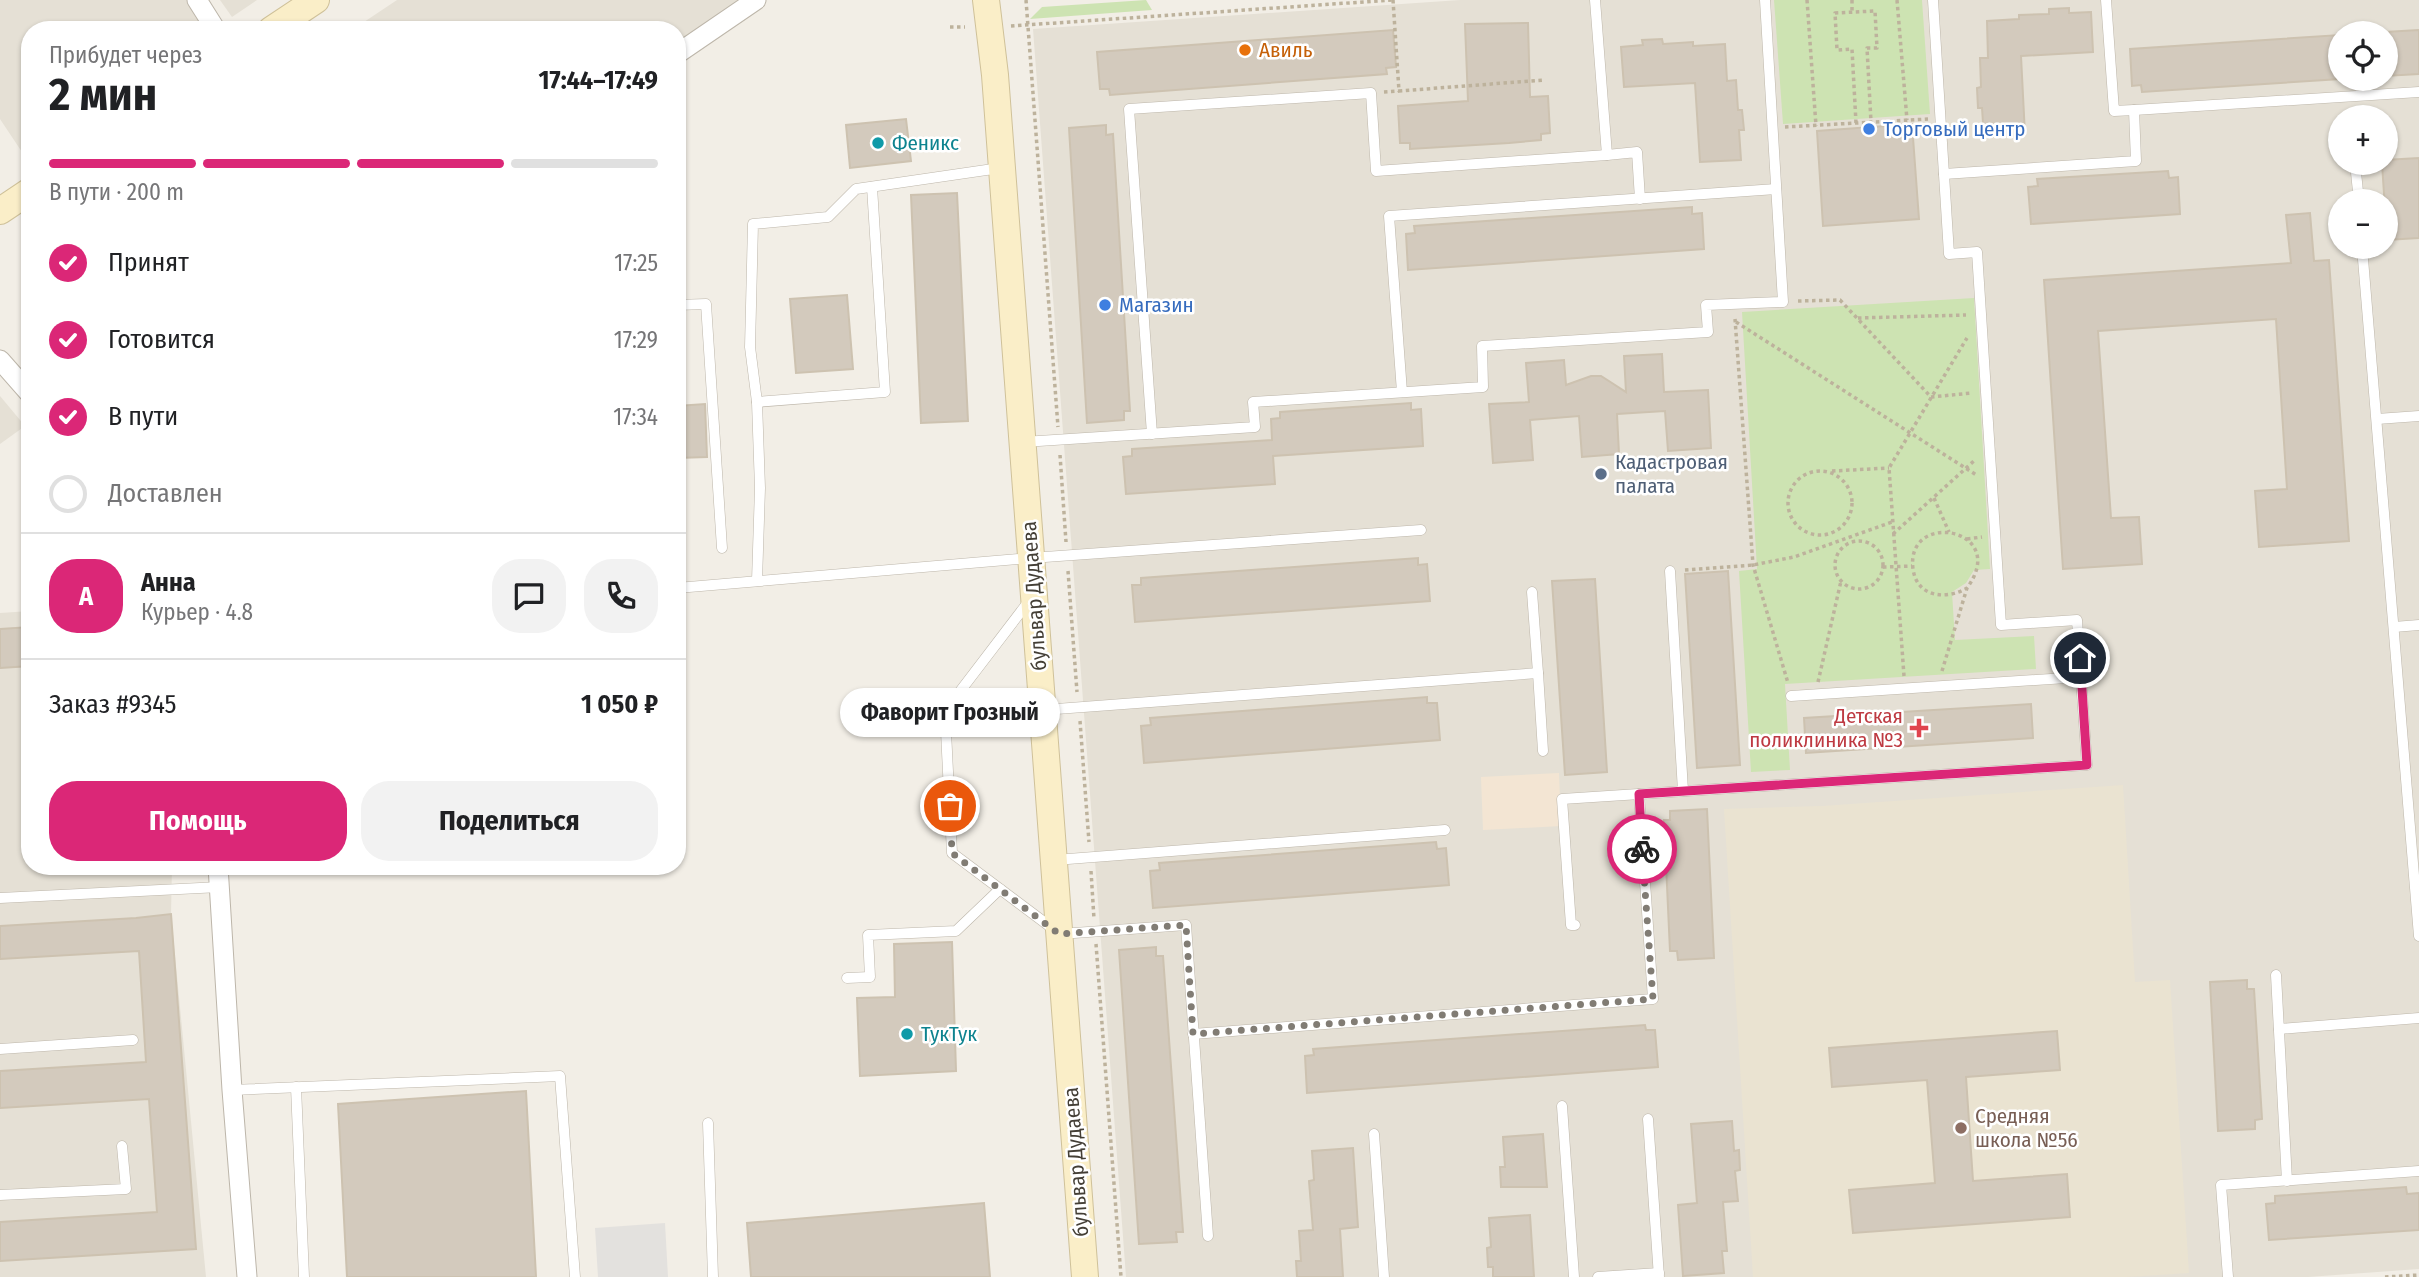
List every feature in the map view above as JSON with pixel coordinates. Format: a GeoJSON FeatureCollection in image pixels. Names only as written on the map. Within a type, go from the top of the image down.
{"type":"FeatureCollection","features":[{"type":"Feature","properties":{"kind":"main road"},"geometry":{"type":"LineString","coordinates":[[284,21],[316,0]]}},
{"type":"Feature","properties":{"kind":"main road","name":"бульвар Дудаева"},"geometry":{"type":"LineString","coordinates":[[986,0],[1002,167],[1085,1277]]}},
{"type":"Feature","properties":{"kind":"main road"},"geometry":{"type":"LineString","coordinates":[[0,211],[21,197]]}},
{"type":"Feature","properties":{"kind":"street"},"geometry":{"type":"LineString","coordinates":[[197,0],[210,21]]}},
{"type":"Feature","properties":{"kind":"street"},"geometry":{"type":"LineString","coordinates":[[686,48],[756,0]]}},
{"type":"Feature","properties":{"kind":"street"},"geometry":{"type":"LineString","coordinates":[[0,360],[21,384]]}},
{"type":"Feature","properties":{"kind":"street"},"geometry":{"type":"LineString","coordinates":[[219,875],[247,1277]]}},
{"type":"Feature","properties":{"kind":"lane"},"geometry":{"type":"LineString","coordinates":[[1595,0],[1607,155]]}},
{"type":"Feature","properties":{"kind":"lane"},"geometry":{"type":"LineString","coordinates":[[1023,442],[1255,427],[1253,402],[1483,387],[1482,346],[1708,332],[1706,305],[1783,302],[1765,0]]}},
{"type":"Feature","properties":{"kind":"lane"},"geometry":{"type":"LineString","coordinates":[[1575,925],[1571,925],[1562,799],[2087,765],[2077,620],[2001,625],[1977,252],[1949,254],[1933,0]]}},
{"type":"Feature","properties":{"kind":"lane"},"geometry":{"type":"LineString","coordinates":[[2106,0],[2114,111],[2419,92]]}},
{"type":"Feature","properties":{"kind":"lane"},"geometry":{"type":"LineString","coordinates":[[1152,433],[1129,109],[1371,93],[1376,171],[1637,152],[1640,199]]}},
{"type":"Feature","properties":{"kind":"lane"},"geometry":{"type":"LineString","coordinates":[[1944,174],[2136,161],[2134,110]]}},
{"type":"Feature","properties":{"kind":"lane"},"geometry":{"type":"LineString","coordinates":[[757,581],[760,488],[757,402],[750,347],[753,224],[828,217],[856,189],[1002,167]]}},
{"type":"Feature","properties":{"kind":"lane"},"geometry":{"type":"LineString","coordinates":[[757,402],[886,392],[872,187]]}},
{"type":"Feature","properties":{"kind":"lane"},"geometry":{"type":"LineString","coordinates":[[1402,392],[1389,216],[1776,189]]}},
{"type":"Feature","properties":{"kind":"lane"},"geometry":{"type":"LineString","coordinates":[[2363,259],[2419,936]]}},
{"type":"Feature","properties":{"kind":"lane"},"geometry":{"type":"LineString","coordinates":[[686,304],[706,303],[722,548]]}},
{"type":"Feature","properties":{"kind":"lane"},"geometry":{"type":"LineString","coordinates":[[2377,419],[2419,416]]}},
{"type":"Feature","properties":{"kind":"lane"},"geometry":{"type":"LineString","coordinates":[[686,587],[1067,555],[1421,530]]}},
{"type":"Feature","properties":{"kind":"lane"},"geometry":{"type":"LineString","coordinates":[[1670,571],[1683,791]]}},
{"type":"Feature","properties":{"kind":"lane"},"geometry":{"type":"LineString","coordinates":[[1532,592],[1543,751]]}},
{"type":"Feature","properties":{"kind":"lane"},"geometry":{"type":"LineString","coordinates":[[1034,594],[945,711],[952,853],[1059,934],[1186,925],[1208,1236]]}},
{"type":"Feature","properties":{"kind":"lane"},"geometry":{"type":"LineString","coordinates":[[2394,627],[2419,625]]}},
{"type":"Feature","properties":{"kind":"lane"},"geometry":{"type":"LineString","coordinates":[[1043,710],[1538,673]]}},
{"type":"Feature","properties":{"kind":"lane"},"geometry":{"type":"LineString","coordinates":[[1791,696],[2081,677]]}},
{"type":"Feature","properties":{"kind":"lane"},"geometry":{"type":"LineString","coordinates":[[1193,1034],[1653,999],[1639,794]]}},
{"type":"Feature","properties":{"kind":"lane"},"geometry":{"type":"LineString","coordinates":[[1054,860],[1446,830]]}},
{"type":"Feature","properties":{"kind":"lane"},"geometry":{"type":"LineString","coordinates":[[0,898],[220,887]]}},
{"type":"Feature","properties":{"kind":"lane"},"geometry":{"type":"LineString","coordinates":[[847,978],[870,976],[868,935],[956,930],[1000,889]]}},
{"type":"Feature","properties":{"kind":"lane"},"geometry":{"type":"LineString","coordinates":[[2276,975],[2287,1181]]}},
{"type":"Feature","properties":{"kind":"lane"},"geometry":{"type":"LineString","coordinates":[[2279,1029],[2419,1018]]}},
{"type":"Feature","properties":{"kind":"lane"},"geometry":{"type":"LineString","coordinates":[[0,1049],[133,1040]]}},
{"type":"Feature","properties":{"kind":"lane"},"geometry":{"type":"LineString","coordinates":[[232,1090],[560,1076],[575,1277]]}},
{"type":"Feature","properties":{"kind":"lane"},"geometry":{"type":"LineString","coordinates":[[296,1087],[304,1277]]}},
{"type":"Feature","properties":{"kind":"lane"},"geometry":{"type":"LineString","coordinates":[[1562,1106],[1574,1277]]}},
{"type":"Feature","properties":{"kind":"lane"},"geometry":{"type":"LineString","coordinates":[[1598,1277],[1659,1275],[1648,1119]]}},
{"type":"Feature","properties":{"kind":"lane"},"geometry":{"type":"LineString","coordinates":[[708,1123],[713,1277]]}},
{"type":"Feature","properties":{"kind":"lane"},"geometry":{"type":"LineString","coordinates":[[1374,1134],[1384,1277]]}},
{"type":"Feature","properties":{"kind":"lane"},"geometry":{"type":"LineString","coordinates":[[0,1195],[126,1188],[122,1146]]}},
{"type":"Feature","properties":{"kind":"lane"},"geometry":{"type":"LineString","coordinates":[[2228,1277],[2221,1185],[2419,1171]]}},
{"type":"Feature","properties":{"kind":"path"},"geometry":{"type":"LineString","coordinates":[[1026,0],[1121,1277]]}},
{"type":"Feature","properties":{"kind":"path"},"geometry":{"type":"LineString","coordinates":[[950,27],[1028,25],[1393,0],[1399,90],[1544,80]]}},
{"type":"Feature","properties":{"kind":"path"},"geometry":{"type":"LineString","coordinates":[[1808,0],[1816,125]]}},
{"type":"Feature","properties":{"kind":"path"},"geometry":{"type":"LineString","coordinates":[[1852,0],[1852,12]]}},
{"type":"Feature","properties":{"kind":"path"},"geometry":{"type":"LineString","coordinates":[[1897,0],[1906,120]]}},
{"type":"Feature","properties":{"kind":"path"},"geometry":{"type":"LineString","coordinates":[[1856,123],[1852,49],[1837,50],[1835,13],[1875,11],[1877,48],[1867,48],[1871,122]]}},
{"type":"Feature","properties":{"kind":"path"},"geometry":{"type":"LineString","coordinates":[[1772,128],[1941,118]]}},
{"type":"Feature","properties":{"kind":"path"},"geometry":{"type":"LineString","coordinates":[[1783,302],[1840,300],[1931,397]]}},
{"type":"Feature","properties":{"kind":"path"},"geometry":{"type":"LineString","coordinates":[[1734,304],[1753,565],[1791,696]]}},
{"type":"Feature","properties":{"kind":"path"},"geometry":{"type":"LineString","coordinates":[[1858,318],[1981,314]]}},
{"type":"Feature","properties":{"kind":"path"},"geometry":{"type":"LineString","coordinates":[[1905,688],[1889,468],[1981,314]]}},
{"type":"Feature","properties":{"kind":"path"},"geometry":{"type":"LineString","coordinates":[[1735,321],[1991,484]]}},
{"type":"Feature","properties":{"kind":"path"},"geometry":{"type":"LineString","coordinates":[[1931,397],[1985,392]]}},
{"type":"Feature","properties":{"kind":"path"},"geometry":{"type":"LineString","coordinates":[[1894,534],[1989,448]]}},
{"type":"Feature","properties":{"kind":"path"},"geometry":{"type":"LineString","coordinates":[[1830,472],[1842,478],[1850,489],[1853,503],[1850,516],[1830,534],[1817,535],[1804,531],[1793,522],[1788,510],[1788,496],[1793,484],[1803,475],[1816,470],[1830,472],[1889,468]]}},
{"type":"Feature","properties":{"kind":"path"},"geometry":{"type":"LineString","coordinates":[[1934,498],[1949,532]]}},
{"type":"Feature","properties":{"kind":"path"},"geometry":{"type":"LineString","coordinates":[[1670,571],[1753,565],[1843,543],[1864,541],[1880,552],[1883,567],[1877,581],[1870,587],[1859,589],[1841,581],[1836,573],[1838,553],[1843,543],[1892,522]]}},
{"type":"Feature","properties":{"kind":"path"},"geometry":{"type":"LineString","coordinates":[[1836,531],[1843,543]]}},
{"type":"Feature","properties":{"kind":"path"},"geometry":{"type":"LineString","coordinates":[[1937,686],[1967,588],[1975,577],[1978,564],[1975,550],[1967,539],[1955,532],[1942,531],[1929,535],[1919,544],[1913,557],[1919,583],[1929,592],[1942,596],[1956,595],[1967,588]]}},
{"type":"Feature","properties":{"kind":"path"},"geometry":{"type":"LineString","coordinates":[[1883,567],[1913,566]]}},
{"type":"Feature","properties":{"kind":"path"},"geometry":{"type":"LineString","coordinates":[[1815,694],[1841,581]]}},
{"type":"Feature","properties":{"kind":"path"},"geometry":{"type":"LineString","coordinates":[[2385,1277],[2419,1275]]}},
{"type":"Feature","properties":{"kind":"shaded area"},"geometry":{"type":"Polygon","coordinates":[[[0,0],[193,0],[204,21],[21,21],[21,150],[0,119],[0,0]]]}},
{"type":"Feature","properties":{"kind":"shaded area"},"geometry":{"type":"Polygon","coordinates":[[[220,0],[257,0],[232,17],[220,0]]]}},
{"type":"Feature","properties":{"kind":"shaded area"},"geometry":{"type":"Polygon","coordinates":[[[397,0],[740,0],[686,37],[686,21],[366,21],[397,0]]]}},
{"type":"Feature","properties":{"kind":"shaded area"},"geometry":{"type":"Polygon","coordinates":[[[1460,0],[2419,0],[2419,1269],[2308,1277],[1126,1277],[1033,29],[1460,0]]]}},
{"type":"Feature","properties":{"kind":"shaded area"},"geometry":{"type":"Polygon","coordinates":[[[0,396],[21,421],[21,429],[0,444],[0,396]]]}},
{"type":"Feature","properties":{"kind":"shaded area"},"geometry":{"type":"Polygon","coordinates":[[[21,612],[21,875],[172,875],[171,914],[206,1277],[0,1277],[0,613],[21,612]]]}},
{"type":"Feature","properties":{"kind":"shaded area"},"geometry":{"type":"Polygon","coordinates":[[[1559,773],[1561,826],[1483,830],[1481,777],[1559,773]]]}},
{"type":"Feature","properties":{"kind":"shaded area","name":"Средняя школа №56"},"geometry":{"type":"Polygon","coordinates":[[[2123,785],[2135,982],[2170,980],[2189,1273],[2127,1277],[1753,1277],[1724,809],[1822,806],[2123,785]]]}},
{"type":"Feature","properties":{"kind":"shaded area"},"geometry":{"type":"Polygon","coordinates":[[[665,1223],[668,1277],[598,1277],[595,1228],[665,1223]]]}},
{"type":"Feature","properties":{"kind":"green space"},"geometry":{"type":"Polygon","coordinates":[[[1146,0],[1152,10],[1030,19],[1042,7],[1146,0]]]}},
{"type":"Feature","properties":{"kind":"green space"},"geometry":{"type":"Polygon","coordinates":[[[1774,0],[1922,0],[1930,114],[1783,124],[1774,0]]]}},
{"type":"Feature","properties":{"kind":"green space"},"geometry":{"type":"Polygon","coordinates":[[[1974,298],[1990,569],[1974,570],[1966,583],[1952,592],[1955,640],[2034,636],[2036,669],[1785,684],[1790,770],[1751,772],[1739,571],[1757,569],[1742,312],[1974,298]]]}},
{"type":"Feature","properties":{"kind":"building"},"geometry":{"type":"Polygon","coordinates":[[[2069,8],[2069,13],[2091,12],[2093,52],[2021,56],[2025,135],[1984,137],[1982,108],[1978,108],[1977,88],[1981,87],[1980,58],[1988,58],[1987,21],[2019,19],[2019,15],[2049,14],[2049,9],[2069,8]]]}},
{"type":"Feature","properties":{"kind":"building"},"geometry":{"type":"Polygon","coordinates":[[[1528,23],[1530,97],[1548,96],[1550,133],[1541,134],[1541,140],[1509,143],[1410,149],[1410,143],[1400,143],[1398,106],[1468,101],[1465,24],[1528,23]]]}},
{"type":"Feature","properties":{"kind":"building"},"geometry":{"type":"Polygon","coordinates":[[[1393,30],[1396,67],[1386,68],[1387,74],[1110,95],[1109,89],[1100,89],[1097,52],[1393,30]]]}},
{"type":"Feature","properties":{"kind":"building"},"geometry":{"type":"Polygon","coordinates":[[[2419,30],[2419,74],[2398,75],[2398,31],[2419,30]]]}},
{"type":"Feature","properties":{"kind":"building"},"geometry":{"type":"Polygon","coordinates":[[[2328,36],[2328,80],[2142,92],[2141,85],[2132,86],[2130,49],[2328,36]]]}},
{"type":"Feature","properties":{"kind":"building"},"geometry":{"type":"Polygon","coordinates":[[[1662,39],[1663,44],[1725,44],[1727,81],[1736,80],[1738,110],[1742,110],[1744,130],[1739,130],[1741,160],[1700,162],[1695,83],[1624,87],[1621,47],[1643,45],[1642,40],[1662,39]]]}},
{"type":"Feature","properties":{"kind":"building","name":"Феникс"},"geometry":{"type":"Polygon","coordinates":[[[906,119],[911,161],[850,168],[846,125],[906,119]]]}},
{"type":"Feature","properties":{"kind":"building"},"geometry":{"type":"Polygon","coordinates":[[[1912,124],[1919,219],[1823,226],[1817,131],[1912,124]]]}},
{"type":"Feature","properties":{"kind":"building"},"geometry":{"type":"Polygon","coordinates":[[[1106,125],[1106,135],[1113,134],[1130,411],[1124,411],[1124,420],[1087,423],[1069,128],[1106,125]]]}},
{"type":"Feature","properties":{"kind":"building"},"geometry":{"type":"Polygon","coordinates":[[[2419,158],[2419,238],[2398,239],[2398,189],[2384,189],[2383,175],[2398,175],[2398,159],[2419,158]]]}},
{"type":"Feature","properties":{"kind":"building"},"geometry":{"type":"Polygon","coordinates":[[[2168,171],[2169,178],[2178,177],[2180,214],[2031,224],[2028,187],[2038,186],[2037,179],[2168,171]]]}},
{"type":"Feature","properties":{"kind":"building"},"geometry":{"type":"Polygon","coordinates":[[[957,193],[968,421],[921,423],[911,195],[957,193]]]}},
{"type":"Feature","properties":{"kind":"building"},"geometry":{"type":"Polygon","coordinates":[[[1692,207],[1692,214],[1702,213],[1704,249],[1408,270],[1406,234],[1415,233],[1414,226],[1692,207]]]}},
{"type":"Feature","properties":{"kind":"building"},"geometry":{"type":"Polygon","coordinates":[[[2310,213],[2314,261],[2329,260],[2349,541],[2259,547],[2255,491],[2287,489],[2276,319],[2098,331],[2111,518],[2139,517],[2142,564],[2063,569],[2044,280],[2291,263],[2286,215],[2310,213]]]}},
{"type":"Feature","properties":{"kind":"building"},"geometry":{"type":"Polygon","coordinates":[[[847,295],[853,369],[796,373],[790,299],[847,295]]]}},
{"type":"Feature","properties":{"kind":"building"},"geometry":{"type":"Polygon","coordinates":[[[1662,354],[1664,392],[1708,390],[1711,448],[1668,451],[1665,411],[1617,414],[1619,454],[1582,457],[1579,416],[1530,420],[1533,460],[1493,463],[1489,404],[1529,402],[1526,363],[1564,360],[1566,385],[1591,376],[1601,376],[1626,392],[1624,356],[1662,354]]]}},
{"type":"Feature","properties":{"kind":"building"},"geometry":{"type":"Polygon","coordinates":[[[1411,403],[1411,410],[1421,409],[1423,446],[1273,456],[1275,484],[1126,494],[1123,457],[1132,456],[1132,449],[1272,440],[1271,419],[1280,418],[1280,412],[1411,403]]]}},
{"type":"Feature","properties":{"kind":"building"},"geometry":{"type":"Polygon","coordinates":[[[705,404],[707,457],[686,458],[686,405],[705,404]]]}},
{"type":"Feature","properties":{"kind":"building"},"geometry":{"type":"Polygon","coordinates":[[[1418,558],[1418,565],[1427,564],[1430,601],[1135,622],[1132,585],[1141,585],[1141,578],[1418,558]]]}},
{"type":"Feature","properties":{"kind":"building"},"geometry":{"type":"Polygon","coordinates":[[[1728,571],[1740,765],[1697,768],[1685,574],[1728,571]]]}},
{"type":"Feature","properties":{"kind":"building"},"geometry":{"type":"Polygon","coordinates":[[[1595,579],[1607,772],[1565,775],[1552,581],[1595,579]]]}},
{"type":"Feature","properties":{"kind":"building"},"geometry":{"type":"Polygon","coordinates":[[[21,628],[21,667],[0,668],[0,629],[21,628]]]}},
{"type":"Feature","properties":{"kind":"building"},"geometry":{"type":"Polygon","coordinates":[[[1427,697],[1427,703],[1437,703],[1440,740],[1144,763],[1141,726],[1151,725],[1150,718],[1427,697]]]}},
{"type":"Feature","properties":{"kind":"building","name":"Детская поликлиника №3"},"geometry":{"type":"Polygon","coordinates":[[[2031,704],[2033,738],[1806,753],[1804,718],[2031,704]]]}},
{"type":"Feature","properties":{"kind":"building"},"geometry":{"type":"Polygon","coordinates":[[[1707,809],[1714,958],[1678,960],[1677,951],[1670,951],[1664,820],[1670,820],[1670,811],[1707,809]]]}},
{"type":"Feature","properties":{"kind":"building"},"geometry":{"type":"Polygon","coordinates":[[[1436,842],[1437,849],[1446,848],[1449,885],[1153,908],[1150,871],[1160,870],[1159,863],[1436,842]]]}},
{"type":"Feature","properties":{"kind":"building"},"geometry":{"type":"Polygon","coordinates":[[[171,914],[196,1249],[0,1261],[0,1222],[157,1212],[149,1099],[0,1108],[0,1071],[146,1062],[139,951],[0,959],[0,926],[171,914]]]}},
{"type":"Feature","properties":{"kind":"building","name":"ТукТук"},"geometry":{"type":"Polygon","coordinates":[[[952,942],[956,1071],[860,1076],[857,998],[895,997],[894,944],[952,942]]]}},
{"type":"Feature","properties":{"kind":"building"},"geometry":{"type":"Polygon","coordinates":[[[1156,947],[1156,956],[1163,956],[1183,1232],[1176,1232],[1177,1242],[1139,1244],[1119,950],[1156,947]]]}},
{"type":"Feature","properties":{"kind":"building"},"geometry":{"type":"Polygon","coordinates":[[[2247,980],[2247,989],[2254,989],[2262,1119],[2255,1120],[2255,1129],[2218,1131],[2210,982],[2247,980]]]}},
{"type":"Feature","properties":{"kind":"building"},"geometry":{"type":"Polygon","coordinates":[[[1645,1025],[1646,1030],[1655,1030],[1658,1067],[1307,1093],[1305,1056],[1314,1055],[1313,1049],[1645,1025]]]}},
{"type":"Feature","properties":{"kind":"building"},"geometry":{"type":"Polygon","coordinates":[[[2057,1031],[2060,1070],[1966,1077],[1973,1181],[2067,1174],[2070,1217],[1853,1233],[1849,1190],[1935,1183],[1927,1080],[1832,1087],[1829,1048],[2057,1031]]]}},
{"type":"Feature","properties":{"kind":"building"},"geometry":{"type":"Polygon","coordinates":[[[526,1091],[536,1277],[347,1277],[338,1104],[526,1091]]]}},
{"type":"Feature","properties":{"kind":"building"},"geometry":{"type":"Polygon","coordinates":[[[1732,1121],[1734,1151],[1739,1150],[1740,1170],[1735,1171],[1738,1201],[1723,1202],[1727,1251],[1722,1251],[1724,1273],[1683,1276],[1678,1205],[1697,1203],[1691,1124],[1732,1121]]]}},
{"type":"Feature","properties":{"kind":"building"},"geometry":{"type":"Polygon","coordinates":[[[1543,1134],[1547,1187],[1501,1187],[1500,1167],[1505,1167],[1503,1137],[1543,1134]]]}},
{"type":"Feature","properties":{"kind":"building"},"geometry":{"type":"Polygon","coordinates":[[[1353,1148],[1358,1227],[1340,1229],[1343,1277],[1297,1277],[1296,1261],[1301,1261],[1299,1231],[1313,1230],[1309,1181],[1314,1180],[1312,1151],[1353,1148]]]}},
{"type":"Feature","properties":{"kind":"building"},"geometry":{"type":"Polygon","coordinates":[[[2406,1187],[2407,1194],[2419,1193],[2419,1230],[2269,1240],[2266,1204],[2275,1203],[2275,1196],[2406,1187]]]}},
{"type":"Feature","properties":{"kind":"building"},"geometry":{"type":"Polygon","coordinates":[[[984,1203],[990,1277],[751,1277],[747,1223],[984,1203]]]}},
{"type":"Feature","properties":{"kind":"building"},"geometry":{"type":"Polygon","coordinates":[[[1530,1215],[1534,1277],[1493,1277],[1493,1267],[1488,1267],[1487,1248],[1491,1247],[1489,1218],[1530,1215]]]}},
{"type":"Feature","properties":{"kind":"way so far"},"geometry":{"type":"LineString","coordinates":[[950,806],[952,853],[1059,934],[1186,925],[1193,1034],[1653,999],[1642,849]]}},
{"type":"Feature","properties":{"kind":"place","name":"Авиль"},"geometry":{"type":"Point","coordinates":[1245,50]}},
{"type":"Feature","properties":{"kind":"place","name":"Торговый центр"},"geometry":{"type":"Point","coordinates":[1869,129]}},
{"type":"Feature","properties":{"kind":"place","name":"Феникс"},"geometry":{"type":"Point","coordinates":[878,143]}},
{"type":"Feature","properties":{"kind":"place","name":"Магазин"},"geometry":{"type":"Point","coordinates":[1105,305]}},
{"type":"Feature","properties":{"kind":"place","name":"Кадастровая палата"},"geometry":{"type":"Point","coordinates":[1601,474]}},
{"type":"Feature","properties":{"kind":"place","name":"Детская поликлиника №3"},"geometry":{"type":"Point","coordinates":[1919,728]}},
{"type":"Feature","properties":{"kind":"place","name":"Фаворит Грозный"},"geometry":{"type":"Point","coordinates":[950,806]}},
{"type":"Feature","properties":{"kind":"place","name":"ТукТук"},"geometry":{"type":"Point","coordinates":[907,1034]}},
{"type":"Feature","properties":{"kind":"place","name":"Средняя школа №56"},"geometry":{"type":"Point","coordinates":[1961,1128]}},
{"type":"Feature","properties":{"kind":"route"},"geometry":{"type":"LineString","coordinates":[[1642,849],[1639,794],[2087,765],[2080,658]]}}]}
